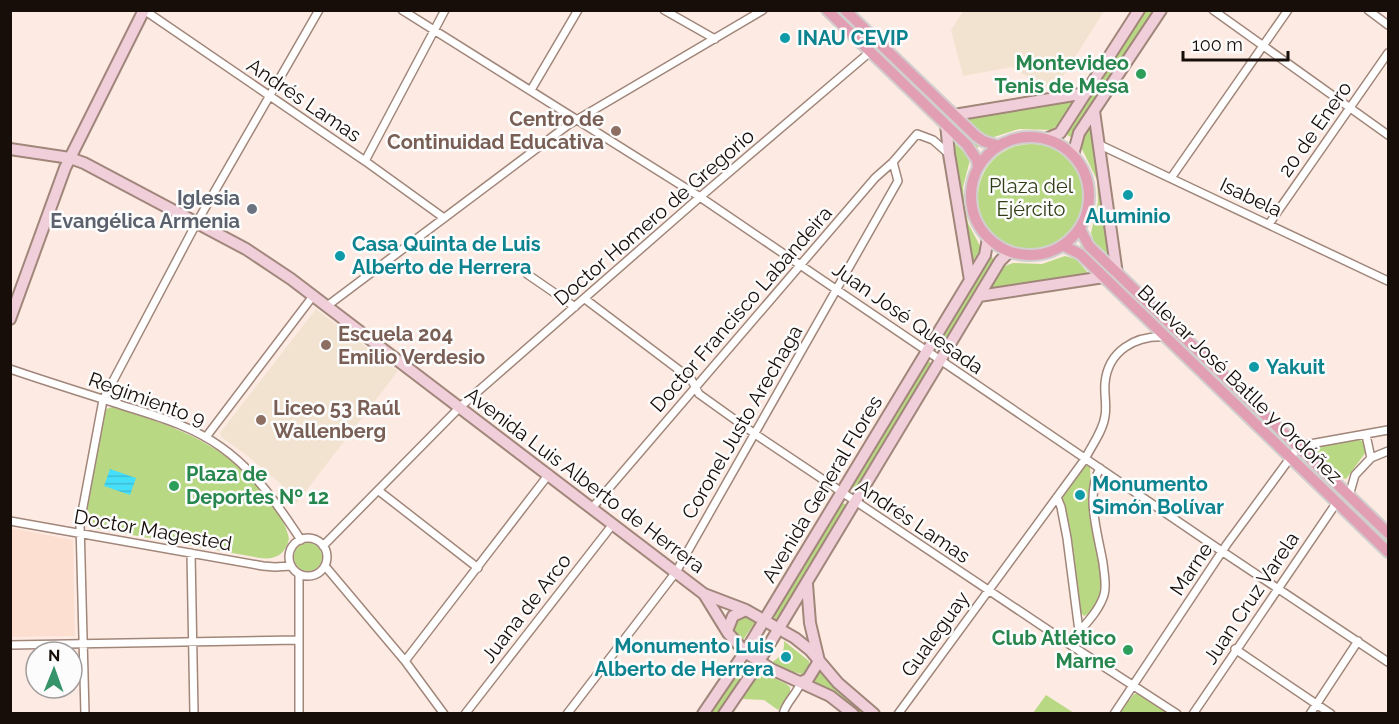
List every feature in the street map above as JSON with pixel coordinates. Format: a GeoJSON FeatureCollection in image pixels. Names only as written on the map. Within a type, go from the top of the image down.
{"type":"FeatureCollection","features":[{"type":"Feature","properties":{"kind":"main road"},"geometry":{"type":"LineString","coordinates":[[10,318],[70,158],[144,10]]}},
{"type":"Feature","properties":{"kind":"main road"},"geometry":{"type":"LineString","coordinates":[[827,10],[946,124],[975,156],[978,168]]}},
{"type":"Feature","properties":{"kind":"main road"},"geometry":{"type":"LineString","coordinates":[[1046,139],[1060,133],[1139,10]]}},
{"type":"Feature","properties":{"kind":"main road"},"geometry":{"type":"LineString","coordinates":[[1073,155],[1079,133],[1161,10]]}},
{"type":"Feature","properties":{"kind":"main road"},"geometry":{"type":"LineString","coordinates":[[847,11],[983,141],[999,146]]}},
{"type":"Feature","properties":{"kind":"main road"},"geometry":{"type":"LineString","coordinates":[[954,115],[1086,93]]}},
{"type":"Feature","properties":{"kind":"main road"},"geometry":{"type":"LineString","coordinates":[[1094,111],[1098,144]]}},
{"type":"Feature","properties":{"kind":"main road"},"geometry":{"type":"LineString","coordinates":[[946,124],[970,280]]}},
{"type":"Feature","properties":{"kind":"main road"},"geometry":{"type":"LineString","coordinates":[[1022,138],[1046,139],[1065,148],[1084,170],[1089,187],[1088,213],[1080,229],[1064,246],[1041,255],[1009,252],[988,238],[978,225],[972,209],[972,183],[987,155],[999,146],[1022,138]]}},
{"type":"Feature","properties":{"kind":"main road","name":"Bulevar José Batlle y Ordóñez"},"geometry":{"type":"LineString","coordinates":[[1098,144],[1117,274]]}},
{"type":"Feature","properties":{"kind":"main road","name":"Avenida Luis Alberto de Herrera"},"geometry":{"type":"LineString","coordinates":[[10,149],[70,158],[84,163],[197,222],[270,264],[704,594],[747,610],[795,638],[838,683],[874,714]]}},
{"type":"Feature","properties":{"kind":"main road","name":"Bulevar José Batlle y Ordóñez"},"geometry":{"type":"LineString","coordinates":[[1080,229],[1089,246],[1117,274],[1389,533]]}},
{"type":"Feature","properties":{"kind":"main road","name":"Avenida General Flores"},"geometry":{"type":"LineString","coordinates":[[703,714],[765,620],[985,255],[988,238]]}},
{"type":"Feature","properties":{"kind":"main road","name":"Bulevar José Batlle y Ordóñez"},"geometry":{"type":"LineString","coordinates":[[1064,246],[1080,254],[1389,552]]}},
{"type":"Feature","properties":{"kind":"main road","name":"Avenida General Flores"},"geometry":{"type":"LineString","coordinates":[[724,714],[759,662],[1000,261],[1009,252]]}},
{"type":"Feature","properties":{"kind":"main road"},"geometry":{"type":"LineString","coordinates":[[979,296],[1104,277]]}},
{"type":"Feature","properties":{"kind":"main road","name":"Avenida Luis Alberto de Herrera"},"geometry":{"type":"LineString","coordinates":[[808,580],[810,623],[819,661]]}},
{"type":"Feature","properties":{"kind":"main road","name":"Avenida Luis Alberto de Herrera"},"geometry":{"type":"LineString","coordinates":[[704,594],[727,631],[745,652],[759,662],[830,696],[853,714]]}},
{"type":"Feature","properties":{"kind":"main road"},"geometry":{"type":"LineString","coordinates":[[727,631],[733,616],[747,610]]}},
{"type":"Feature","properties":{"kind":"main road"},"geometry":{"type":"LineString","coordinates":[[801,682],[808,679],[819,661]]}},
{"type":"Feature","properties":{"kind":"street","name":"Andrés Lamas"},"geometry":{"type":"LineString","coordinates":[[144,10],[365,161],[444,218]]}},
{"type":"Feature","properties":{"kind":"street"},"geometry":{"type":"LineString","coordinates":[[83,640],[80,523],[103,400],[197,222],[319,10]]}},
{"type":"Feature","properties":{"kind":"street","name":"Juan José Quesada"},"geometry":{"type":"LineString","coordinates":[[402,10],[700,197],[1222,552],[1389,662]]}},
{"type":"Feature","properties":{"kind":"street"},"geometry":{"type":"LineString","coordinates":[[365,161],[445,10]]}},
{"type":"Feature","properties":{"kind":"street"},"geometry":{"type":"LineString","coordinates":[[531,90],[578,10]]}},
{"type":"Feature","properties":{"kind":"street"},"geometry":{"type":"LineString","coordinates":[[664,10],[715,39]]}},
{"type":"Feature","properties":{"kind":"street"},"geometry":{"type":"LineString","coordinates":[[327,306],[546,141],[577,120],[763,10]]}},
{"type":"Feature","properties":{"kind":"street"},"geometry":{"type":"LineString","coordinates":[[1213,10],[1389,135]]}},
{"type":"Feature","properties":{"kind":"street"},"geometry":{"type":"LineString","coordinates":[[1170,178],[1288,10]]}},
{"type":"Feature","properties":{"kind":"street"},"geometry":{"type":"LineString","coordinates":[[1368,10],[1389,25]]}},
{"type":"Feature","properties":{"kind":"street"},"geometry":{"type":"LineString","coordinates":[[844,27],[847,11]]}},
{"type":"Feature","properties":{"kind":"street","name":"Doctor Homero de Gregorio"},"geometry":{"type":"LineString","coordinates":[[323,546],[460,407],[870,52]]}},
{"type":"Feature","properties":{"kind":"street","name":"20 de Enero"},"geometry":{"type":"LineString","coordinates":[[1269,224],[1389,53]]}},
{"type":"Feature","properties":{"kind":"street","name":"Doctor Francisco Labandeira"},"geometry":{"type":"LineString","coordinates":[[592,508],[875,178],[893,162],[917,134],[933,140],[949,154]]}},
{"type":"Feature","properties":{"kind":"street","name":"Isabela"},"geometry":{"type":"LineString","coordinates":[[1098,144],[1389,281]]}},
{"type":"Feature","properties":{"kind":"street","name":"Coronel Justo Arechaga"},"geometry":{"type":"LineString","coordinates":[[567,714],[676,572],[898,181],[893,162]]}},
{"type":"Feature","properties":{"kind":"street"},"geometry":{"type":"LineString","coordinates":[[527,274],[575,307]]}},
{"type":"Feature","properties":{"kind":"street"},"geometry":{"type":"LineString","coordinates":[[206,437],[313,296]]}},
{"type":"Feature","properties":{"kind":"street","name":"Andrés Lamas"},"geometry":{"type":"LineString","coordinates":[[585,299],[691,379],[699,394],[755,434],[1177,714]]}},
{"type":"Feature","properties":{"kind":"street","name":"Gualeguay"},"geometry":{"type":"LineString","coordinates":[[898,714],[1085,459],[1104,421],[1106,379],[1113,358],[1122,349],[1136,341],[1155,336],[1166,337]]}},
{"type":"Feature","properties":{"kind":"street","name":"Regimiento 9"},"geometry":{"type":"LineString","coordinates":[[10,369],[165,419],[206,437],[222,448],[260,483],[301,540]]}},
{"type":"Feature","properties":{"kind":"street"},"geometry":{"type":"LineString","coordinates":[[1299,446],[1389,430]]}},
{"type":"Feature","properties":{"kind":"street"},"geometry":{"type":"LineString","coordinates":[[1366,435],[1371,458]]}},
{"type":"Feature","properties":{"kind":"street","name":"Marne"},"geometry":{"type":"LineString","coordinates":[[1114,714],[1222,552],[1289,456],[1299,446]]}},
{"type":"Feature","properties":{"kind":"street"},"geometry":{"type":"LineString","coordinates":[[1349,496],[1355,476],[1371,458],[1389,451]]}},
{"type":"Feature","properties":{"kind":"street"},"geometry":{"type":"LineString","coordinates":[[1069,644],[1102,599],[1105,586],[1094,507],[1094,482],[1100,468]]}},
{"type":"Feature","properties":{"kind":"street"},"geometry":{"type":"LineString","coordinates":[[405,661],[549,474]]}},
{"type":"Feature","properties":{"kind":"street"},"geometry":{"type":"LineString","coordinates":[[379,491],[478,568]]}},
{"type":"Feature","properties":{"kind":"street"},"geometry":{"type":"LineString","coordinates":[[1058,497],[1067,538],[1079,631]]}},
{"type":"Feature","properties":{"kind":"street","name":"Juan Cruz Varela"},"geometry":{"type":"LineString","coordinates":[[1192,714],[1337,502]]}},
{"type":"Feature","properties":{"kind":"street","name":"Doctor Magested"},"geometry":{"type":"LineString","coordinates":[[10,521],[275,567],[291,566]]}},
{"type":"Feature","properties":{"kind":"street","name":"Juana de Arco"},"geometry":{"type":"LineString","coordinates":[[465,714],[613,524]]}},
{"type":"Feature","properties":{"kind":"street"},"geometry":{"type":"LineString","coordinates":[[301,540],[315,540],[323,546],[327,558],[325,566],[319,572],[312,576],[299,574],[291,566],[290,553],[294,545],[301,540]]}},
{"type":"Feature","properties":{"kind":"street"},"geometry":{"type":"LineString","coordinates":[[191,553],[194,714]]}},
{"type":"Feature","properties":{"kind":"street"},"geometry":{"type":"LineString","coordinates":[[325,566],[405,661],[444,714]]}},
{"type":"Feature","properties":{"kind":"street"},"geometry":{"type":"LineString","coordinates":[[299,574],[299,714]]}},
{"type":"Feature","properties":{"kind":"street"},"geometry":{"type":"LineString","coordinates":[[84,644],[298,640]]}},
{"type":"Feature","properties":{"kind":"street"},"geometry":{"type":"LineString","coordinates":[[1310,714],[1358,641]]}},
{"type":"Feature","properties":{"kind":"street"},"geometry":{"type":"LineString","coordinates":[[1235,649],[1330,714]]}},
{"type":"Feature","properties":{"kind":"street"},"geometry":{"type":"LineString","coordinates":[[84,679],[85,714]]}},
{"type":"Feature","properties":{"kind":"street"},"geometry":{"type":"LineString","coordinates":[[783,714],[801,682]]}},
{"type":"Feature","properties":{"kind":"shaded area"},"geometry":{"type":"Polygon","coordinates":[[[963,11],[1104,11],[1053,92],[1012,67],[963,76],[951,30],[963,11]]]}},
{"type":"Feature","properties":{"kind":"shaded area"},"geometry":{"type":"Polygon","coordinates":[[[316,309],[398,371],[296,504],[278,490],[282,485],[221,437],[220,433],[316,309]]]}},
{"type":"Feature","properties":{"kind":"shaded area"},"geometry":{"type":"Polygon","coordinates":[[[11,528],[73,540],[75,636],[11,637],[11,528]]]}},
{"type":"Feature","properties":{"kind":"green space"},"geometry":{"type":"Polygon","coordinates":[[[1145,11],[1153,11],[1071,137],[1067,135],[1066,133],[1145,11]]]}},
{"type":"Feature","properties":{"kind":"green space"},"geometry":{"type":"Polygon","coordinates":[[[852,24],[979,146],[977,148],[850,26],[852,24]]]}},
{"type":"Feature","properties":{"kind":"green space"},"geometry":{"type":"Polygon","coordinates":[[[1073,100],[1073,104],[1057,126],[1050,130],[1019,129],[991,138],[984,136],[968,120],[969,117],[1073,100]]]}},
{"type":"Feature","properties":{"kind":"green space"},"geometry":{"type":"Polygon","coordinates":[[[1092,129],[1110,256],[1094,242],[1091,233],[1098,202],[1097,180],[1081,147],[1083,138],[1092,129]]]}},
{"type":"Feature","properties":{"kind":"green space"},"geometry":{"type":"Polygon","coordinates":[[[953,142],[968,155],[970,160],[963,187],[964,200],[968,223],[980,246],[972,263],[953,142]]]}},
{"type":"Feature","properties":{"kind":"green space","name":"Plaza del Ejército"},"geometry":{"type":"Polygon","coordinates":[[[1031,144],[1051,148],[1068,160],[1080,177],[1084,197],[1080,217],[1068,234],[1051,246],[1031,250],[1011,246],[994,234],[982,217],[978,197],[982,177],[994,160],[1011,148],[1031,144]]]}},
{"type":"Feature","properties":{"kind":"green space"},"geometry":{"type":"Polygon","coordinates":[[[1082,245],[1286,442],[1269,426],[1261,422],[1079,247],[1082,245]]]}},
{"type":"Feature","properties":{"kind":"green space"},"geometry":{"type":"Polygon","coordinates":[[[1065,256],[1076,259],[1089,274],[989,290],[1005,266],[1013,263],[1042,264],[1065,256]]]}},
{"type":"Feature","properties":{"kind":"green space"},"geometry":{"type":"Polygon","coordinates":[[[989,257],[994,260],[942,347],[938,347],[936,344],[989,257]]]}},
{"type":"Feature","properties":{"kind":"green space"},"geometry":{"type":"Polygon","coordinates":[[[926,362],[930,362],[931,365],[856,489],[852,489],[852,484],[926,362]]]}},
{"type":"Feature","properties":{"kind":"green space","name":"Plaza de Deportes Nº 12"},"geometry":{"type":"Polygon","coordinates":[[[112,407],[179,430],[199,440],[235,464],[268,499],[283,522],[289,539],[282,553],[275,557],[260,558],[88,527],[84,518],[104,415],[106,409],[112,407]]]}},
{"type":"Feature","properties":{"kind":"green space"},"geometry":{"type":"Polygon","coordinates":[[[1360,440],[1364,442],[1366,452],[1346,479],[1338,477],[1317,455],[1318,449],[1322,446],[1360,440]]]}},
{"type":"Feature","properties":{"kind":"green space"},"geometry":{"type":"Polygon","coordinates":[[[1299,459],[1319,477],[1328,481],[1388,541],[1381,538],[1299,459]]]}},
{"type":"Feature","properties":{"kind":"green space"},"geometry":{"type":"Polygon","coordinates":[[[1085,466],[1090,466],[1091,492],[1103,580],[1098,601],[1093,610],[1084,616],[1079,611],[1062,497],[1085,466]]]}},
{"type":"Feature","properties":{"kind":"green space"},"geometry":{"type":"Polygon","coordinates":[[[841,503],[845,504],[846,508],[779,618],[775,619],[774,615],[841,503]]]}},
{"type":"Feature","properties":{"kind":"green space"},"geometry":{"type":"Polygon","coordinates":[[[308,543],[318,547],[322,557],[318,567],[308,571],[298,567],[294,557],[298,547],[308,543]]]}},
{"type":"Feature","properties":{"kind":"green space"},"geometry":{"type":"Polygon","coordinates":[[[746,616],[755,622],[743,640],[733,628],[735,618],[746,616]]]}},
{"type":"Feature","properties":{"kind":"green space"},"geometry":{"type":"Polygon","coordinates":[[[784,641],[809,661],[809,668],[803,674],[787,671],[771,663],[781,654],[784,641]]]}},
{"type":"Feature","properties":{"kind":"green space"},"geometry":{"type":"Polygon","coordinates":[[[748,663],[749,667],[717,713],[710,714],[745,664],[748,663]]]}},
{"type":"Feature","properties":{"kind":"green space"},"geometry":{"type":"Polygon","coordinates":[[[820,671],[837,690],[865,713],[861,713],[841,697],[814,681],[820,671]]]}},
{"type":"Feature","properties":{"kind":"green space"},"geometry":{"type":"Polygon","coordinates":[[[766,674],[790,687],[790,695],[778,710],[764,700],[742,699],[756,677],[766,674]]]}},
{"type":"Feature","properties":{"kind":"green space"},"geometry":{"type":"Polygon","coordinates":[[[1134,694],[1138,694],[1168,713],[1119,713],[1134,694]]]}},
{"type":"Feature","properties":{"kind":"green space"},"geometry":{"type":"Polygon","coordinates":[[[1046,695],[1074,713],[1033,713],[1046,695]]]}},
{"type":"Feature","properties":{"kind":"water"},"geometry":{"type":"Polygon","coordinates":[[[110,469],[136,478],[130,495],[104,486],[110,469]]]}},
{"type":"Feature","properties":{"kind":"place","name":"INAU CEVIP"},"geometry":{"type":"Point","coordinates":[785,38]}},
{"type":"Feature","properties":{"kind":"place","name":"Montevideo Tenis de Mesa"},"geometry":{"type":"Point","coordinates":[1141,74]}},
{"type":"Feature","properties":{"kind":"place","name":"Centro de Continuidad Educativa"},"geometry":{"type":"Point","coordinates":[616,131]}},
{"type":"Feature","properties":{"kind":"place","name":"Aluminio"},"geometry":{"type":"Point","coordinates":[1128,195]}},
{"type":"Feature","properties":{"kind":"place","name":"Iglesia Evangélica Armenia"},"geometry":{"type":"Point","coordinates":[252,209]}},
{"type":"Feature","properties":{"kind":"place","name":"Casa Quinta de Luis Alberto de Herrera"},"geometry":{"type":"Point","coordinates":[340,256]}},
{"type":"Feature","properties":{"kind":"place","name":"Escuela 204 Emilio Verdesio"},"geometry":{"type":"Point","coordinates":[326,345]}},
{"type":"Feature","properties":{"kind":"place","name":"Yakuit"},"geometry":{"type":"Point","coordinates":[1254,367]}},
{"type":"Feature","properties":{"kind":"place","name":"Liceo 53 Raúl Wallenberg"},"geometry":{"type":"Point","coordinates":[261,420]}},
{"type":"Feature","properties":{"kind":"place","name":"Plaza de Deportes Nº 12"},"geometry":{"type":"Point","coordinates":[174,486]}},
{"type":"Feature","properties":{"kind":"place","name":"Monumento Simón Bolívar"},"geometry":{"type":"Point","coordinates":[1080,495]}},
{"type":"Feature","properties":{"kind":"place","name":"Club Atlético Marne"},"geometry":{"type":"Point","coordinates":[1128,650]}},
{"type":"Feature","properties":{"kind":"place","name":"Monumento Luis Alberto de Herrera"},"geometry":{"type":"Point","coordinates":[786,657]}}]}
